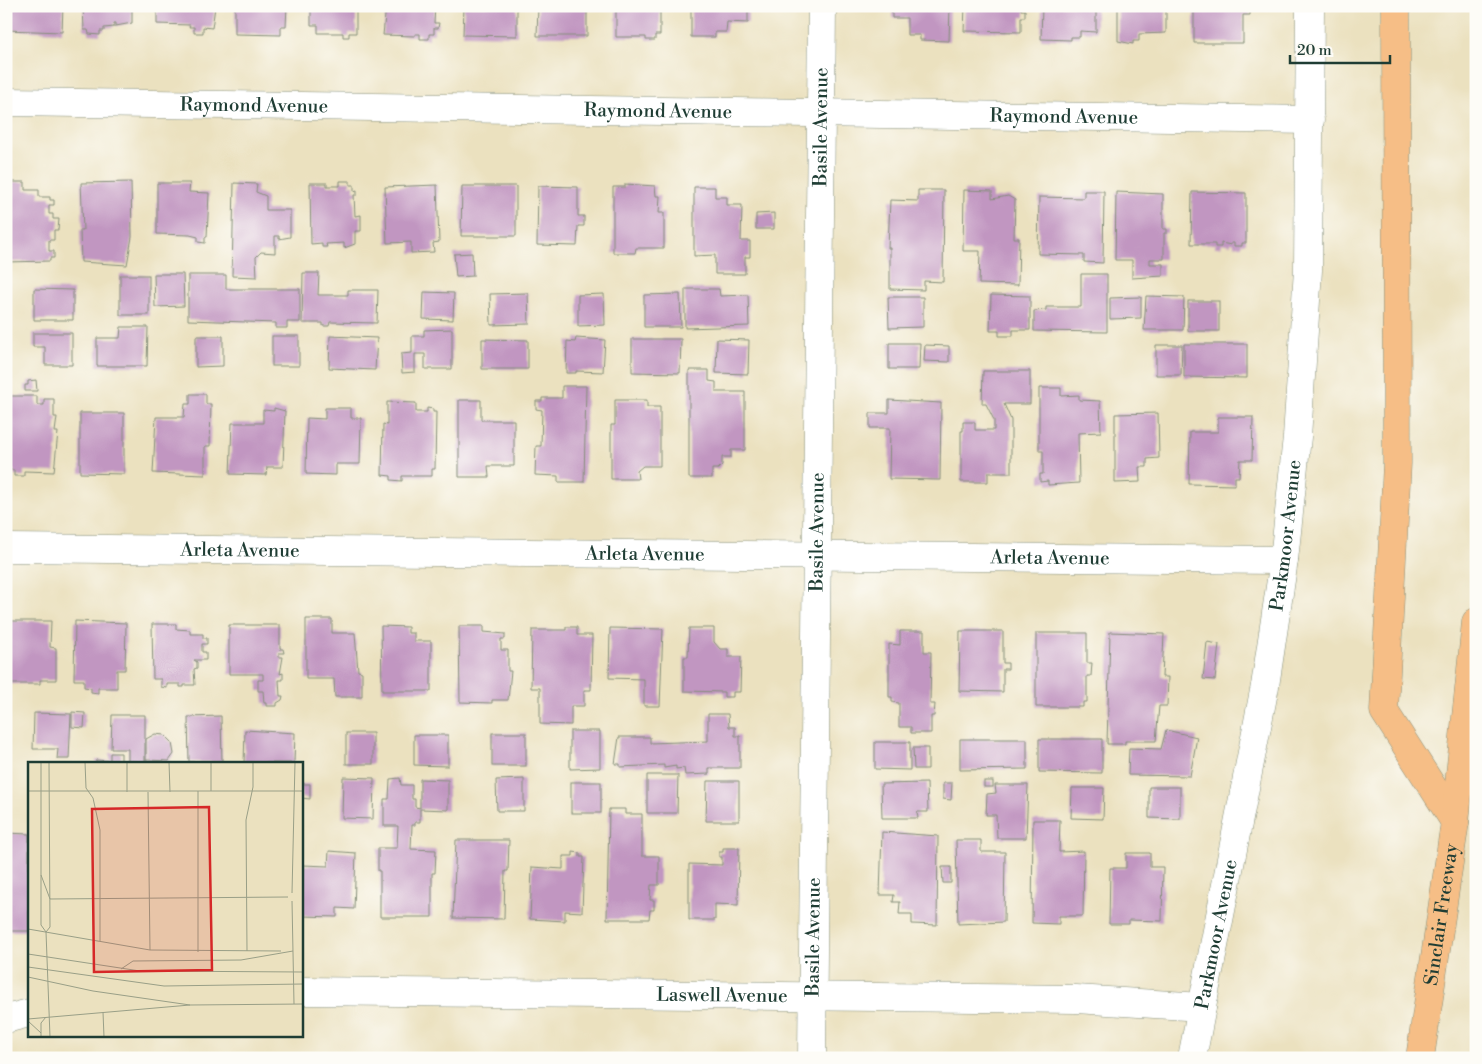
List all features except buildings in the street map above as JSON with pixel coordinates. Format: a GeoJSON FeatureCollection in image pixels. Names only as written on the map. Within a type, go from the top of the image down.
{"type":"FeatureCollection","features":[{"type":"Feature","properties":{"kind":"highway"},"geometry":{"type":"LineString","coordinates":[[1396,6],[1397,463],[1384,711],[1455,822]]}},
{"type":"Feature","properties":{"kind":"highway","name":"Sinclair Freeway"},"geometry":{"type":"LineString","coordinates":[[1420,1058],[1455,822],[1476,622]]}},
{"type":"Feature","properties":{"kind":"street","name":"Basile Avenue"},"geometry":{"type":"LineString","coordinates":[[812,1058],[822,6]]}},
{"type":"Feature","properties":{"kind":"street","name":"Parkmoor Avenue"},"geometry":{"type":"LineString","coordinates":[[1192,1058],[1265,686],[1284,560],[1297,437],[1308,270],[1310,6]]}},
{"type":"Feature","properties":{"kind":"street","name":"Raymond Avenue"},"geometry":{"type":"LineString","coordinates":[[6,102],[821,115],[1310,120]]}},
{"type":"Feature","properties":{"kind":"street","name":"Arleta Avenue"},"geometry":{"type":"LineString","coordinates":[[6,548],[1284,560]]}},
{"type":"Feature","properties":{"kind":"street","name":"Laswell Avenue"},"geometry":{"type":"LineString","coordinates":[[302,991],[812,998],[1076,999],[1202,1007]]}},
{"type":"Feature","properties":{"kind":"street"},"geometry":{"type":"LineString","coordinates":[[6,1019],[28,1013]]}}]}
